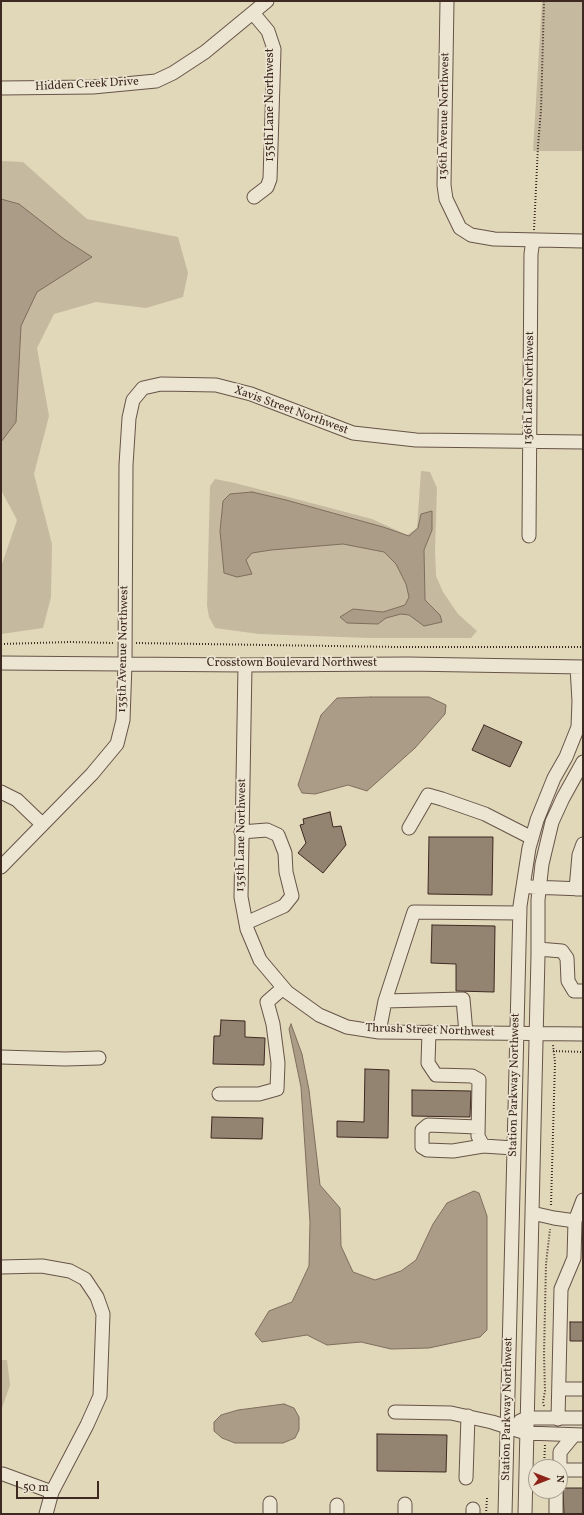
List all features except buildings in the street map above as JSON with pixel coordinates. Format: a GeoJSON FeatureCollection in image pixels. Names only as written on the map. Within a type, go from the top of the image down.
{"type":"FeatureCollection","features":[{"type":"Feature","properties":{"kind":"street","name":"Hidden Creek Drive"},"geometry":{"type":"LineString","coordinates":[[1,88],[93,87],[156,81],[173,73],[205,52],[267,1]]}},
{"type":"Feature","properties":{"kind":"street","name":"136th Avenue Northwest"},"geometry":{"type":"LineString","coordinates":[[447,1],[444,185],[446,199],[460,228],[471,235],[494,239],[533,240]]}},
{"type":"Feature","properties":{"kind":"street","name":"135th Lane Northwest"},"geometry":{"type":"LineString","coordinates":[[253,12],[268,31],[274,49],[270,179],[267,187],[254,197]]}},
{"type":"Feature","properties":{"kind":"street"},"geometry":{"type":"LineString","coordinates":[[533,240],[583,241]]}},
{"type":"Feature","properties":{"kind":"street","name":"136th Lane Northwest"},"geometry":{"type":"LineString","coordinates":[[529,536],[531,254],[533,240]]}},
{"type":"Feature","properties":{"kind":"street","name":"Xavis Street Northwest"},"geometry":{"type":"LineString","coordinates":[[143,388],[161,384],[216,385],[251,394],[353,433],[416,440],[583,442]]}},
{"type":"Feature","properties":{"kind":"street","name":"135th Avenue Northwest"},"geometry":{"type":"LineString","coordinates":[[1,867],[92,774],[117,744],[123,720],[125,664],[126,465],[129,418],[133,400],[143,388]]}},
{"type":"Feature","properties":{"kind":"street","name":"Crosstown Boulevard Northwest"},"geometry":{"type":"LineString","coordinates":[[1,663],[245,665],[408,664],[580,667]]}},
{"type":"Feature","properties":{"kind":"street","name":"135th Lane Northwest"},"geometry":{"type":"LineString","coordinates":[[245,665],[241,897],[247,929],[260,960],[285,990]]}},
{"type":"Feature","properties":{"kind":"street","name":"Station Parkway Northwest"},"geometry":{"type":"LineString","coordinates":[[505,1514],[520,913],[523,886],[537,820],[554,778],[562,765],[578,727],[580,667]]}},
{"type":"Feature","properties":{"kind":"street"},"geometry":{"type":"LineString","coordinates":[[562,765],[581,769]]}},
{"type":"Feature","properties":{"kind":"street","name":"Station Parkway Northwest"},"geometry":{"type":"LineString","coordinates":[[525,1514],[538,900],[542,864],[552,822],[563,798],[581,769]]}},
{"type":"Feature","properties":{"kind":"street"},"geometry":{"type":"LineString","coordinates":[[1,792],[17,800],[42,824]]}},
{"type":"Feature","properties":{"kind":"street"},"geometry":{"type":"LineString","coordinates":[[409,828],[428,795],[485,814],[532,838]]}},
{"type":"Feature","properties":{"kind":"street"},"geometry":{"type":"LineString","coordinates":[[241,832],[267,830],[278,835],[285,853],[286,872],[292,896],[284,906],[246,923]]}},
{"type":"Feature","properties":{"kind":"street"},"geometry":{"type":"LineString","coordinates":[[523,886],[579,889],[579,856],[583,844]]}},
{"type":"Feature","properties":{"kind":"street"},"geometry":{"type":"LineString","coordinates":[[379,1032],[385,1001],[414,912],[520,913]]}},
{"type":"Feature","properties":{"kind":"street"},"geometry":{"type":"LineString","coordinates":[[538,949],[562,951],[567,958],[568,980],[574,991],[583,991]]}},
{"type":"Feature","properties":{"kind":"street"},"geometry":{"type":"LineString","coordinates":[[219,1094],[259,1094],[277,1089],[278,1063],[274,1032],[267,1002],[285,990]]}},
{"type":"Feature","properties":{"kind":"street","name":"Thrush Street Northwest"},"geometry":{"type":"LineString","coordinates":[[285,990],[319,1015],[347,1027],[379,1032],[583,1034]]}},
{"type":"Feature","properties":{"kind":"street"},"geometry":{"type":"LineString","coordinates":[[385,1001],[463,999],[466,1033]]}},
{"type":"Feature","properties":{"kind":"street"},"geometry":{"type":"LineString","coordinates":[[429,1032],[428,1063],[436,1075],[472,1076],[479,1080],[478,1136],[483,1146]]}},
{"type":"Feature","properties":{"kind":"street"},"geometry":{"type":"LineString","coordinates":[[1,1056],[65,1059],[99,1058]]}},
{"type":"Feature","properties":{"kind":"street"},"geometry":{"type":"LineString","coordinates":[[478,1127],[428,1125],[422,1130],[422,1147],[427,1150],[453,1151],[483,1146],[514,1148]]}},
{"type":"Feature","properties":{"kind":"street"},"geometry":{"type":"LineString","coordinates":[[558,1419],[561,1289],[574,1258],[575,1221],[583,1200]]}},
{"type":"Feature","properties":{"kind":"street"},"geometry":{"type":"LineString","coordinates":[[532,1213],[575,1221]]}},
{"type":"Feature","properties":{"kind":"street"},"geometry":{"type":"LineString","coordinates":[[1,1267],[42,1266],[70,1271],[85,1279],[97,1297],[102,1314],[100,1396],[87,1425],[52,1492],[46,1514]]}},
{"type":"Feature","properties":{"kind":"street"},"geometry":{"type":"LineString","coordinates":[[559,1389],[583,1389]]}},
{"type":"Feature","properties":{"kind":"street"},"geometry":{"type":"LineString","coordinates":[[395,1412],[451,1413],[507,1426],[526,1433],[545,1435],[578,1435]]}},
{"type":"Feature","properties":{"kind":"street"},"geometry":{"type":"LineString","coordinates":[[466,1478],[468,1416]]}},
{"type":"Feature","properties":{"kind":"street"},"geometry":{"type":"LineString","coordinates":[[507,1426],[527,1418],[583,1418]]}},
{"type":"Feature","properties":{"kind":"street"},"geometry":{"type":"LineString","coordinates":[[560,1459],[560,1452],[578,1435]]}},
{"type":"Feature","properties":{"kind":"street"},"geometry":{"type":"LineString","coordinates":[[568,1470],[583,1470]]}},
{"type":"Feature","properties":{"kind":"street"},"geometry":{"type":"LineString","coordinates":[[3,1474],[52,1492]]}},
{"type":"Feature","properties":{"kind":"street"},"geometry":{"type":"LineString","coordinates":[[556,1499],[556,1514]]}},
{"type":"Feature","properties":{"kind":"path"},"geometry":{"type":"LineString","coordinates":[[533,240],[541,110],[544,1]]}},
{"type":"Feature","properties":{"kind":"path"},"geometry":{"type":"LineString","coordinates":[[1,644],[70,642],[281,646],[583,647]]}},
{"type":"Feature","properties":{"kind":"path"},"geometry":{"type":"LineString","coordinates":[[554,1051],[583,1052]]}},
{"type":"Feature","properties":{"kind":"path"},"geometry":{"type":"LineString","coordinates":[[544,1459],[545,1435]]}},
{"type":"Feature","properties":{"kind":"path"},"geometry":{"type":"LineString","coordinates":[[486,1514],[487,1498]]}},
{"type":"Feature","properties":{"kind":"shaded area"},"geometry":{"type":"Polygon","coordinates":[[[542,1],[583,1],[583,151],[533,151],[542,1]]]}},
{"type":"Feature","properties":{"kind":"shaded area"},"geometry":{"type":"Polygon","coordinates":[[[1,161],[23,162],[87,219],[178,237],[188,273],[183,297],[146,308],[96,302],[54,314],[37,348],[49,416],[34,474],[52,544],[51,597],[43,628],[1,634],[1,567],[17,520],[1,490],[1,161]]]}},
{"type":"Feature","properties":{"kind":"shaded area"},"geometry":{"type":"Polygon","coordinates":[[[1,199],[19,204],[64,239],[92,257],[37,292],[21,326],[16,422],[1,442],[1,199]]]}},
{"type":"Feature","properties":{"kind":"shaded area"},"geometry":{"type":"Polygon","coordinates":[[[421,471],[430,472],[437,488],[435,551],[436,576],[443,592],[458,614],[477,631],[471,638],[369,638],[259,634],[215,628],[209,617],[207,605],[210,486],[215,479],[372,519],[407,535],[417,528],[421,471]]]}},
{"type":"Feature","properties":{"kind":"shaded area"},"geometry":{"type":"Polygon","coordinates":[[[252,492],[383,527],[409,536],[418,528],[421,514],[432,511],[432,530],[424,550],[425,600],[440,615],[442,622],[424,626],[409,615],[401,614],[386,618],[378,624],[347,623],[340,617],[353,609],[383,612],[405,605],[409,597],[406,584],[396,564],[384,552],[343,544],[271,550],[252,553],[246,560],[252,574],[237,577],[224,573],[220,531],[223,501],[230,494],[252,492]]]}},
{"type":"Feature","properties":{"kind":"shaded area"},"geometry":{"type":"Polygon","coordinates":[[[429,697],[446,705],[445,714],[415,748],[367,791],[348,785],[315,794],[302,793],[298,785],[321,715],[337,698],[429,697]]]}},
{"type":"Feature","properties":{"kind":"shaded area"},"geometry":{"type":"Polygon","coordinates":[[[291,1024],[302,1054],[309,1090],[320,1185],[340,1208],[341,1246],[353,1272],[375,1280],[401,1271],[416,1260],[433,1224],[447,1203],[474,1191],[479,1193],[487,1216],[487,1330],[480,1337],[429,1348],[391,1349],[361,1342],[327,1345],[307,1335],[262,1342],[255,1334],[269,1311],[292,1302],[309,1266],[310,1222],[301,1087],[289,1029],[291,1024]]]}},
{"type":"Feature","properties":{"kind":"shaded area"},"geometry":{"type":"Polygon","coordinates":[[[1,1360],[7,1360],[10,1385],[1,1411],[1,1360]]]}},
{"type":"Feature","properties":{"kind":"shaded area"},"geometry":{"type":"Polygon","coordinates":[[[284,1404],[294,1408],[299,1417],[299,1430],[295,1438],[283,1443],[235,1443],[222,1438],[214,1431],[214,1422],[221,1415],[238,1410],[284,1404]]]}}]}
